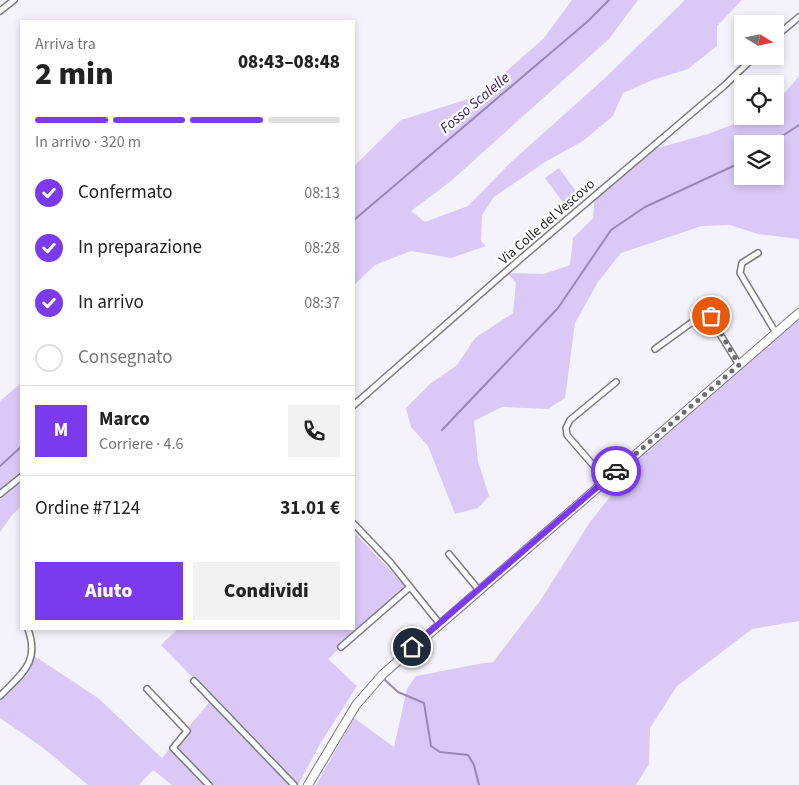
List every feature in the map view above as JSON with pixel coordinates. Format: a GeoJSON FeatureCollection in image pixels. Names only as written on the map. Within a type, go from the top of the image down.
{"type":"FeatureCollection","features":[{"type":"Feature","properties":{"kind":"street"},"geometry":{"type":"LineString","coordinates":[[0,12],[14,0]]}},
{"type":"Feature","properties":{"kind":"street"},"geometry":{"type":"LineString","coordinates":[[784,30],[799,17]]}},
{"type":"Feature","properties":{"kind":"street","name":"Via Colle del Vescovo"},"geometry":{"type":"LineString","coordinates":[[355,404],[525,254],[725,85],[746,65]]}},
{"type":"Feature","properties":{"kind":"street"},"geometry":{"type":"LineString","coordinates":[[758,253],[742,263],[740,273],[776,333]]}},
{"type":"Feature","properties":{"kind":"street"},"geometry":{"type":"LineString","coordinates":[[655,349],[707,313],[739,365]]}},
{"type":"Feature","properties":{"kind":"street"},"geometry":{"type":"LineString","coordinates":[[308,785],[366,691],[439,623],[799,313]]}},
{"type":"Feature","properties":{"kind":"street"},"geometry":{"type":"LineString","coordinates":[[606,480],[567,435],[566,428],[570,420],[616,382]]}},
{"type":"Feature","properties":{"kind":"street"},"geometry":{"type":"LineString","coordinates":[[0,494],[20,478]]}},
{"type":"Feature","properties":{"kind":"street"},"geometry":{"type":"LineString","coordinates":[[355,525],[439,623]]}},
{"type":"Feature","properties":{"kind":"street"},"geometry":{"type":"LineString","coordinates":[[449,554],[478,589]]}},
{"type":"Feature","properties":{"kind":"street"},"geometry":{"type":"LineString","coordinates":[[341,647],[410,587]]}},
{"type":"Feature","properties":{"kind":"street"},"geometry":{"type":"LineString","coordinates":[[0,696],[32,657],[33,644],[28,630]]}},
{"type":"Feature","properties":{"kind":"street"},"geometry":{"type":"LineString","coordinates":[[194,681],[294,785]]}},
{"type":"Feature","properties":{"kind":"street"},"geometry":{"type":"LineString","coordinates":[[147,689],[187,731],[173,748],[209,785]]}},
{"type":"Feature","properties":{"kind":"shaded area"},"geometry":{"type":"Polygon","coordinates":[[[572,0],[638,0],[609,39],[451,181],[411,211],[425,222],[468,206],[510,163],[605,78],[685,0],[742,0],[717,26],[717,46],[688,69],[653,80],[623,93],[613,116],[583,141],[545,162],[494,197],[482,215],[481,241],[486,246],[451,258],[411,251],[375,265],[355,284],[355,165],[401,120],[478,96],[544,38],[572,0]]]}},
{"type":"Feature","properties":{"kind":"shaded area"},"geometry":{"type":"Polygon","coordinates":[[[799,76],[799,239],[758,234],[730,225],[702,226],[621,253],[598,282],[575,323],[565,398],[548,409],[502,407],[474,421],[478,461],[489,496],[478,508],[455,514],[428,446],[411,427],[406,408],[430,384],[457,365],[475,338],[513,313],[516,283],[507,273],[544,274],[570,265],[573,238],[593,218],[595,194],[654,149],[708,134],[734,124],[784,125],[784,94],[799,76]]]}},
{"type":"Feature","properties":{"kind":"shaded area"},"geometry":{"type":"Polygon","coordinates":[[[559,168],[578,194],[564,204],[545,178],[559,168]]]}},
{"type":"Feature","properties":{"kind":"shaded area"},"geometry":{"type":"Polygon","coordinates":[[[799,313],[799,621],[752,629],[677,686],[650,728],[649,764],[636,785],[316,785],[354,718],[394,747],[407,689],[416,676],[493,662],[540,601],[590,522],[618,487],[638,452],[799,313]]]}},
{"type":"Feature","properties":{"kind":"shaded area"},"geometry":{"type":"Polygon","coordinates":[[[20,384],[20,508],[0,532],[0,401],[20,384]]]}},
{"type":"Feature","properties":{"kind":"shaded area"},"geometry":{"type":"Polygon","coordinates":[[[355,533],[406,587],[328,659],[357,686],[320,744],[298,785],[172,785],[153,770],[139,785],[88,785],[42,747],[0,718],[0,701],[36,657],[98,698],[162,758],[213,698],[161,645],[177,630],[355,630],[355,533]]]}},
{"type":"Feature","properties":{"kind":"waterway","name":"Fosso Scalelle"},"geometry":{"type":"LineString","coordinates":[[355,219],[587,22],[609,0]]}},
{"type":"Feature","properties":{"kind":"waterway"},"geometry":{"type":"LineString","coordinates":[[784,135],[799,125]]}},
{"type":"Feature","properties":{"kind":"waterway"},"geometry":{"type":"LineString","coordinates":[[442,430],[558,308],[611,230],[645,207],[734,166]]}},
{"type":"Feature","properties":{"kind":"waterway","name":"Fosso Scalelle"},"geometry":{"type":"LineString","coordinates":[[0,466],[20,448]]}},
{"type":"Feature","properties":{"kind":"waterway"},"geometry":{"type":"LineString","coordinates":[[385,680],[398,692],[424,703],[431,746],[440,752],[468,755],[474,765],[479,785]]}},
{"type":"Feature","properties":{"kind":"way so far"},"geometry":{"type":"LineString","coordinates":[[616,471],[739,365],[711,316]]}},
{"type":"Feature","properties":{"kind":"route"},"geometry":{"type":"LineString","coordinates":[[412,647],[616,471]]}}]}
